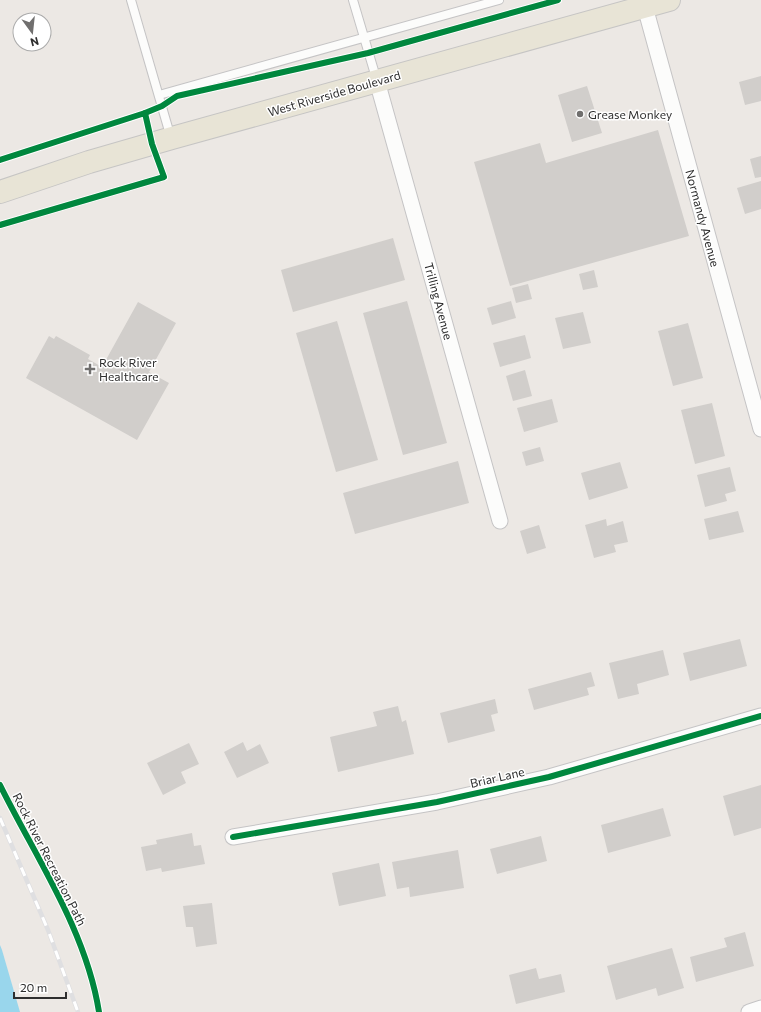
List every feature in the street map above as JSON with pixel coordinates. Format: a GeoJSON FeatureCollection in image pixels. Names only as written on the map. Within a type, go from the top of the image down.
{"type":"FeatureCollection","features":[{"type":"Feature","properties":{"kind":"main road","name":"West Riverside Boulevard"},"geometry":{"type":"LineString","coordinates":[[0,192],[89,162],[172,138],[377,82],[620,10],[661,2]]}},
{"type":"Feature","properties":{"kind":"street","name":"Normandy Avenue"},"geometry":{"type":"LineString","coordinates":[[661,2],[761,429]]}},
{"type":"Feature","properties":{"kind":"street","name":"Trilling Avenue"},"geometry":{"type":"LineString","coordinates":[[377,82],[500,521]]}},
{"type":"Feature","properties":{"kind":"street","name":"Briar Lane"},"geometry":{"type":"LineString","coordinates":[[233,838],[438,802],[549,776],[761,716]]}},
{"type":"Feature","properties":{"kind":"street"},"geometry":{"type":"LineString","coordinates":[[749,1012],[761,1008]]}},
{"type":"Feature","properties":{"kind":"lane"},"geometry":{"type":"LineString","coordinates":[[131,0],[172,138]]}},
{"type":"Feature","properties":{"kind":"lane"},"geometry":{"type":"LineString","coordinates":[[353,0],[377,82]]}},
{"type":"Feature","properties":{"kind":"lane"},"geometry":{"type":"LineString","coordinates":[[159,95],[499,0]]}},
{"type":"Feature","properties":{"kind":"water"},"geometry":{"type":"Polygon","coordinates":[[[0,945],[2,950],[20,1012],[0,1012],[0,945]]]}},
{"type":"Feature","properties":{"kind":"building"},"geometry":{"type":"Polygon","coordinates":[[[761,76],[761,101],[745,105],[739,82],[761,76]]]}},
{"type":"Feature","properties":{"kind":"building","name":"Grease Monkey"},"geometry":{"type":"Polygon","coordinates":[[[587,86],[602,133],[572,142],[558,95],[587,86]]]}},
{"type":"Feature","properties":{"kind":"building"},"geometry":{"type":"Polygon","coordinates":[[[658,130],[689,236],[510,286],[474,162],[540,143],[546,163],[658,130]]]}},
{"type":"Feature","properties":{"kind":"building"},"geometry":{"type":"Polygon","coordinates":[[[761,156],[761,177],[755,178],[750,159],[761,156]]]}},
{"type":"Feature","properties":{"kind":"building"},"geometry":{"type":"Polygon","coordinates":[[[761,181],[761,209],[745,214],[737,188],[761,181]]]}},
{"type":"Feature","properties":{"kind":"building"},"geometry":{"type":"Polygon","coordinates":[[[393,238],[405,280],[293,312],[281,270],[393,238]]]}},
{"type":"Feature","properties":{"kind":"building"},"geometry":{"type":"Polygon","coordinates":[[[594,270],[598,287],[583,290],[579,274],[594,270]]]}},
{"type":"Feature","properties":{"kind":"building"},"geometry":{"type":"Polygon","coordinates":[[[528,284],[532,299],[516,303],[512,288],[528,284]]]}},
{"type":"Feature","properties":{"kind":"building"},"geometry":{"type":"Polygon","coordinates":[[[407,301],[447,443],[403,455],[363,313],[407,301]]]}},
{"type":"Feature","properties":{"kind":"building"},"geometry":{"type":"Polygon","coordinates":[[[511,301],[516,318],[492,325],[487,308],[511,301]]]}},
{"type":"Feature","properties":{"kind":"building","name":"Rock River Healthcare"},"geometry":{"type":"Polygon","coordinates":[[[138,302],[176,323],[149,372],[169,383],[137,440],[26,378],[49,336],[54,339],[56,336],[90,355],[88,359],[102,367],[138,302]]]}},
{"type":"Feature","properties":{"kind":"building"},"geometry":{"type":"Polygon","coordinates":[[[583,312],[591,343],[563,349],[555,318],[583,312]]]}},
{"type":"Feature","properties":{"kind":"building"},"geometry":{"type":"Polygon","coordinates":[[[337,321],[378,460],[336,472],[296,333],[337,321]]]}},
{"type":"Feature","properties":{"kind":"building"},"geometry":{"type":"Polygon","coordinates":[[[688,323],[703,378],[673,386],[658,331],[688,323]]]}},
{"type":"Feature","properties":{"kind":"building"},"geometry":{"type":"Polygon","coordinates":[[[525,335],[531,358],[500,367],[493,343],[525,335]]]}},
{"type":"Feature","properties":{"kind":"building"},"geometry":{"type":"Polygon","coordinates":[[[525,370],[532,396],[513,401],[506,376],[525,370]]]}},
{"type":"Feature","properties":{"kind":"building"},"geometry":{"type":"Polygon","coordinates":[[[552,399],[558,422],[524,432],[517,408],[552,399]]]}},
{"type":"Feature","properties":{"kind":"building"},"geometry":{"type":"Polygon","coordinates":[[[712,403],[725,456],[695,464],[681,410],[712,403]]]}},
{"type":"Feature","properties":{"kind":"building"},"geometry":{"type":"Polygon","coordinates":[[[540,447],[544,461],[526,466],[522,452],[540,447]]]}},
{"type":"Feature","properties":{"kind":"building"},"geometry":{"type":"Polygon","coordinates":[[[458,461],[469,503],[355,534],[343,493],[458,461]]]}},
{"type":"Feature","properties":{"kind":"building"},"geometry":{"type":"Polygon","coordinates":[[[620,462],[628,488],[589,500],[581,473],[620,462]]]}},
{"type":"Feature","properties":{"kind":"building"},"geometry":{"type":"Polygon","coordinates":[[[730,467],[736,491],[725,494],[727,501],[705,507],[697,475],[730,467]]]}},
{"type":"Feature","properties":{"kind":"building"},"geometry":{"type":"Polygon","coordinates":[[[738,511],[744,532],[709,540],[704,519],[738,511]]]}},
{"type":"Feature","properties":{"kind":"building"},"geometry":{"type":"Polygon","coordinates":[[[606,519],[607,526],[623,521],[628,542],[614,545],[616,552],[594,558],[585,525],[606,519]]]}},
{"type":"Feature","properties":{"kind":"building"},"geometry":{"type":"Polygon","coordinates":[[[539,525],[546,548],[527,554],[520,531],[539,525]]]}},
{"type":"Feature","properties":{"kind":"building"},"geometry":{"type":"Polygon","coordinates":[[[740,639],[747,666],[690,681],[683,653],[740,639]]]}},
{"type":"Feature","properties":{"kind":"building"},"geometry":{"type":"Polygon","coordinates":[[[663,650],[669,675],[637,684],[639,694],[618,699],[609,663],[663,650]]]}},
{"type":"Feature","properties":{"kind":"building"},"geometry":{"type":"Polygon","coordinates":[[[591,672],[595,686],[587,688],[589,695],[534,710],[528,689],[591,672]]]}},
{"type":"Feature","properties":{"kind":"building"},"geometry":{"type":"Polygon","coordinates":[[[495,699],[498,713],[491,715],[495,731],[448,743],[440,713],[495,699]]]}},
{"type":"Feature","properties":{"kind":"building"},"geometry":{"type":"Polygon","coordinates":[[[398,706],[402,722],[406,720],[414,754],[338,772],[330,737],[377,726],[373,712],[398,706]]]}},
{"type":"Feature","properties":{"kind":"building"},"geometry":{"type":"Polygon","coordinates":[[[243,742],[247,751],[260,744],[269,763],[237,778],[224,752],[243,742]]]}},
{"type":"Feature","properties":{"kind":"building"},"geometry":{"type":"Polygon","coordinates":[[[189,743],[199,764],[181,772],[186,783],[163,795],[147,763],[189,743]]]}},
{"type":"Feature","properties":{"kind":"building"},"geometry":{"type":"Polygon","coordinates":[[[761,785],[761,828],[734,836],[723,796],[761,785]]]}},
{"type":"Feature","properties":{"kind":"building"},"geometry":{"type":"Polygon","coordinates":[[[663,808],[671,836],[608,853],[601,825],[663,808]]]}},
{"type":"Feature","properties":{"kind":"building"},"geometry":{"type":"Polygon","coordinates":[[[192,833],[194,846],[201,845],[205,864],[162,872],[161,868],[146,871],[141,847],[157,844],[156,840],[192,833]]]}},
{"type":"Feature","properties":{"kind":"building"},"geometry":{"type":"Polygon","coordinates":[[[541,836],[547,861],[497,874],[490,849],[541,836]]]}},
{"type":"Feature","properties":{"kind":"building"},"geometry":{"type":"Polygon","coordinates":[[[458,850],[464,888],[410,897],[409,887],[397,889],[392,862],[458,850]]]}},
{"type":"Feature","properties":{"kind":"building"},"geometry":{"type":"Polygon","coordinates":[[[379,863],[386,896],[339,906],[332,873],[379,863]]]}},
{"type":"Feature","properties":{"kind":"building"},"geometry":{"type":"Polygon","coordinates":[[[212,903],[217,944],[196,947],[193,927],[186,927],[183,906],[212,903]]]}},
{"type":"Feature","properties":{"kind":"building"},"geometry":{"type":"Polygon","coordinates":[[[745,932],[754,966],[696,982],[690,957],[727,947],[724,938],[745,932]]]}},
{"type":"Feature","properties":{"kind":"building"},"geometry":{"type":"Polygon","coordinates":[[[672,948],[684,988],[658,996],[656,988],[616,1000],[607,966],[672,948]]]}},
{"type":"Feature","properties":{"kind":"building"},"geometry":{"type":"Polygon","coordinates":[[[536,968],[539,979],[561,974],[565,992],[516,1004],[509,975],[536,968]]]}},
{"type":"Feature","properties":{"kind":"railway"},"geometry":{"type":"LineString","coordinates":[[0,818],[48,930],[78,1012]]}},
{"type":"Feature","properties":{"kind":"cycle path"},"geometry":{"type":"LineString","coordinates":[[145,113],[162,106],[177,96],[368,53],[558,0]]}},
{"type":"Feature","properties":{"kind":"cycle path"},"geometry":{"type":"LineString","coordinates":[[0,160],[145,113],[152,144],[164,177],[0,225]]}},
{"type":"Feature","properties":{"kind":"cycle path"},"geometry":{"type":"LineString","coordinates":[[233,837],[437,802],[549,777],[761,716]]}},
{"type":"Feature","properties":{"kind":"cycle path","name":"Rock River Recreation Path"},"geometry":{"type":"LineString","coordinates":[[0,785],[44,867],[71,923],[83,952],[99,1012]]}},
{"type":"Feature","properties":{"kind":"place","name":"Grease Monkey"},"geometry":{"type":"Point","coordinates":[580,114]}},
{"type":"Feature","properties":{"kind":"place","name":"Rock River Healthcare"},"geometry":{"type":"Point","coordinates":[90,369]}}]}
